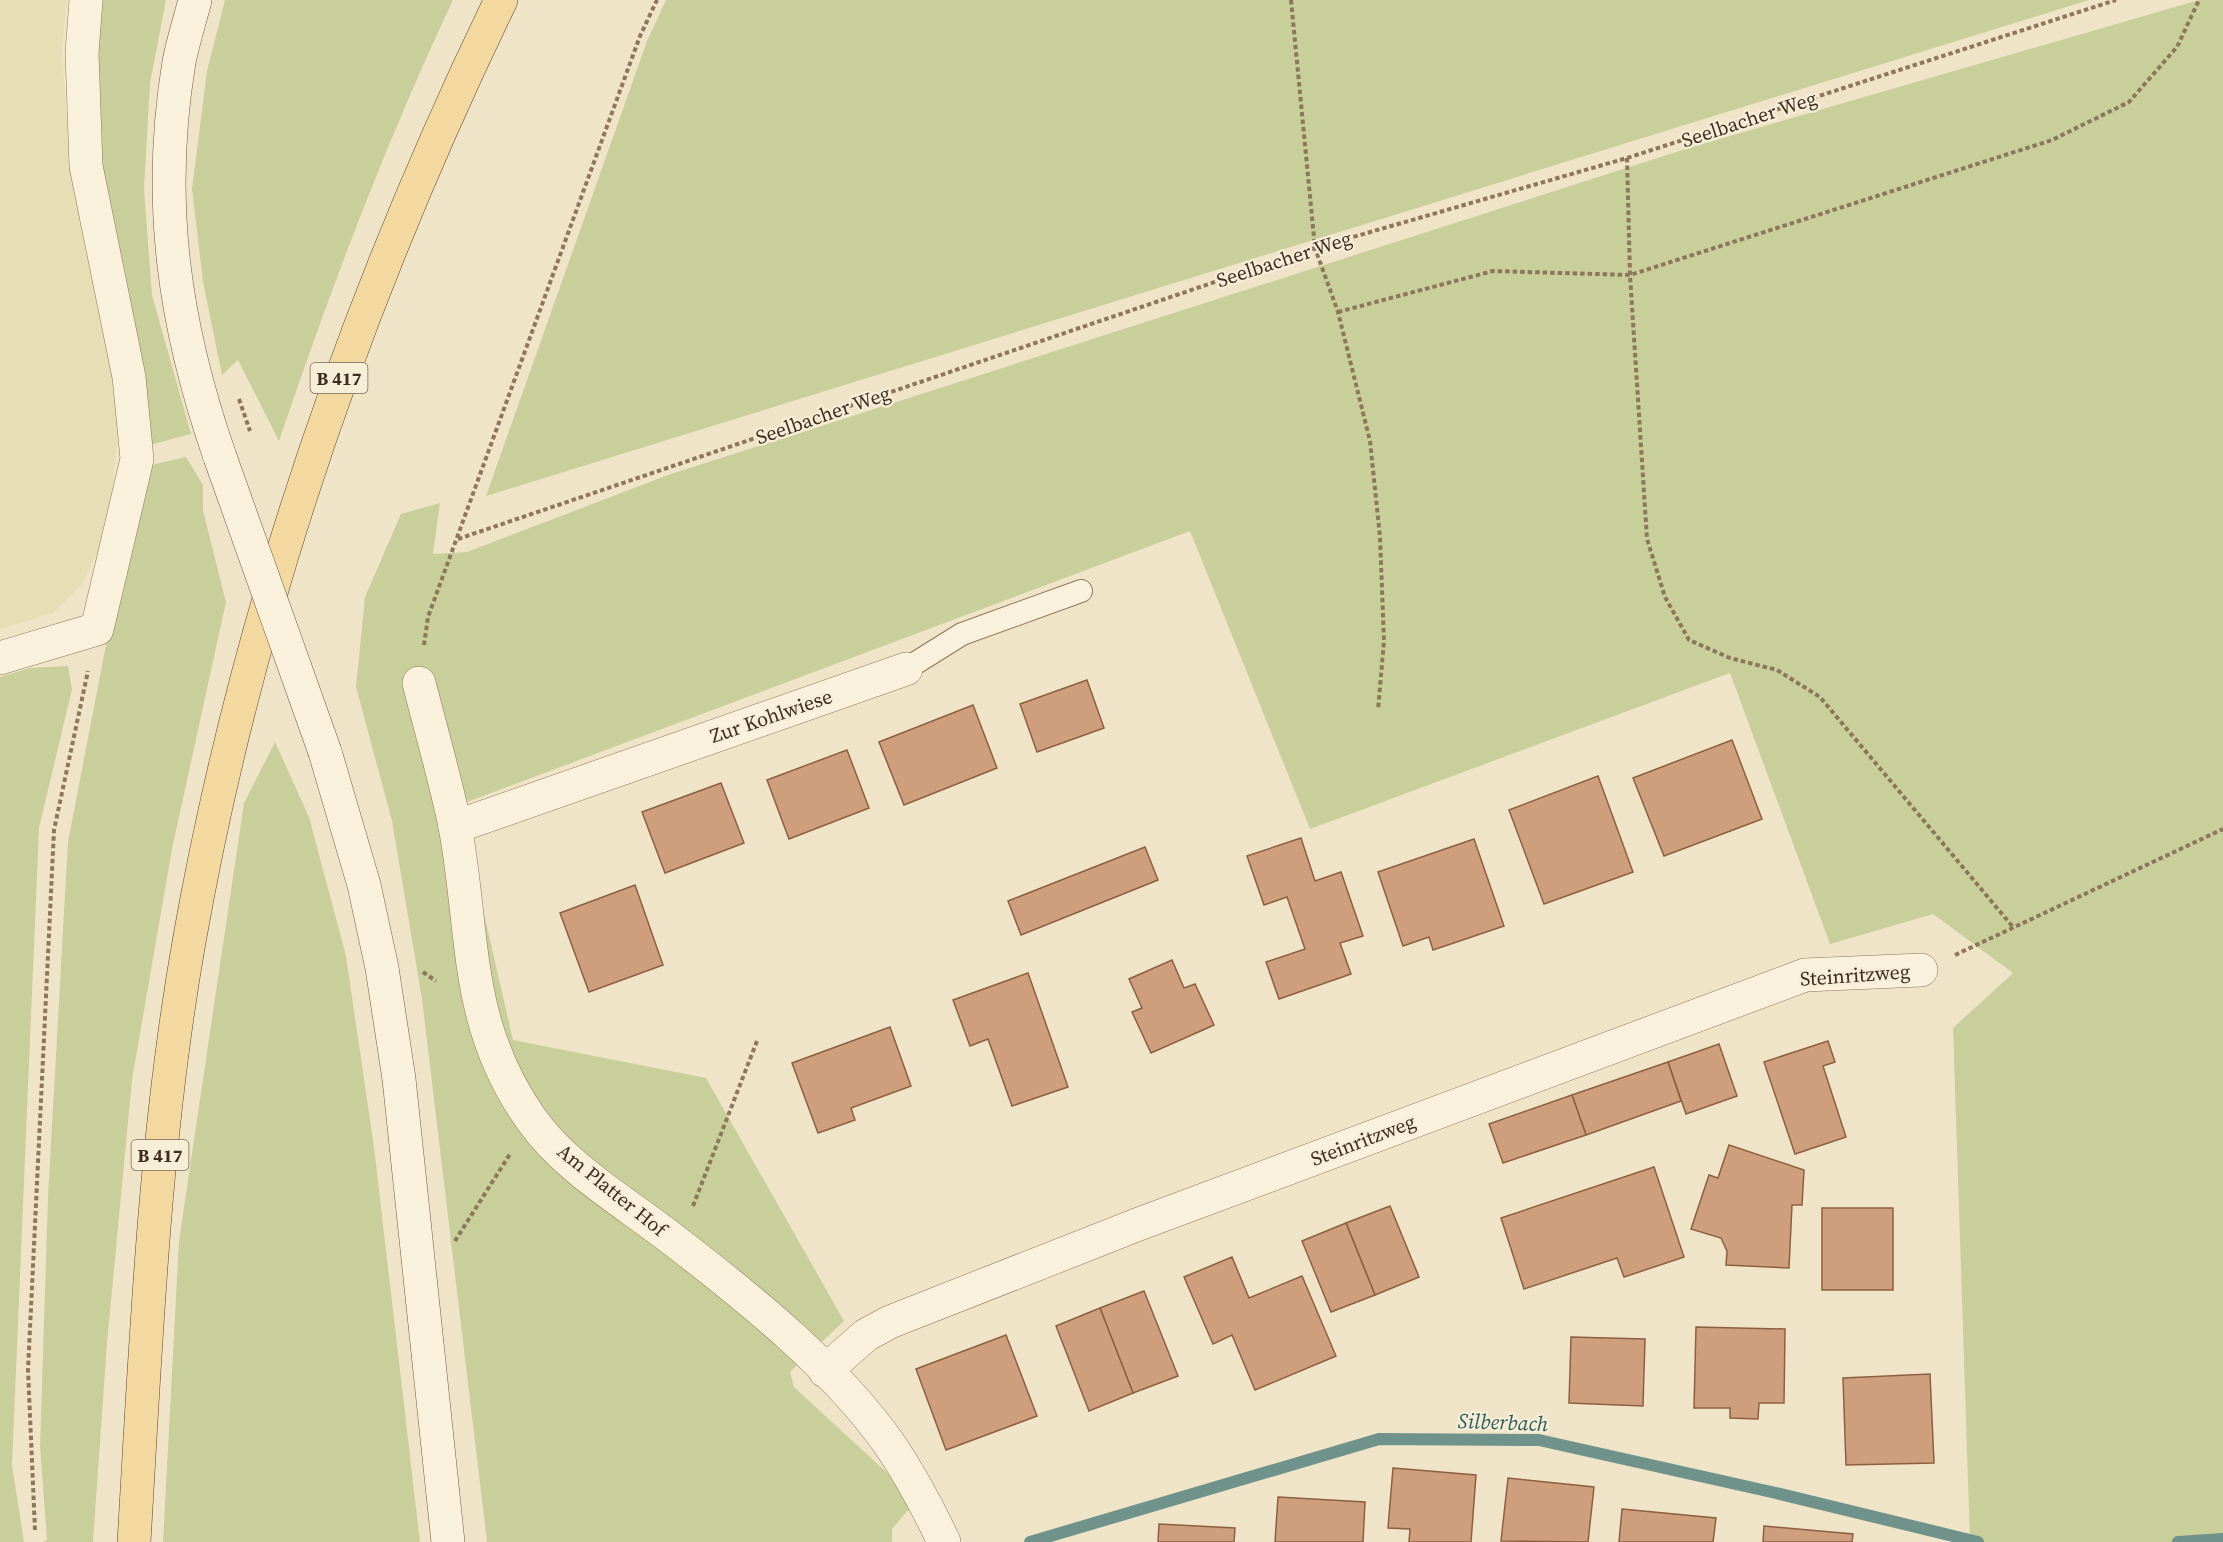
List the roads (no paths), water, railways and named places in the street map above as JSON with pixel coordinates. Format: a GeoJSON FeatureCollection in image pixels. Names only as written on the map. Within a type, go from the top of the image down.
{"type":"FeatureCollection","features":[{"type":"Feature","properties":{"kind":"main road","name":"B 417"},"geometry":{"type":"LineString","coordinates":[[134,1542],[148,1293],[164,1119],[188,945],[222,773],[251,656],[285,541],[337,385],[408,202],[501,0]]}},
{"type":"Feature","properties":{"kind":"street"},"geometry":{"type":"LineString","coordinates":[[0,658],[98,628],[137,459],[129,377],[86,166],[82,53],[86,0]]}},
{"type":"Feature","properties":{"kind":"street"},"geometry":{"type":"LineString","coordinates":[[195,0],[179,60],[168,155],[170,251],[186,345],[220,457],[325,752],[364,885],[382,968],[399,1079],[448,1542]]}},
{"type":"Feature","properties":{"kind":"street","name":"Zur Kohlwiese"},"geometry":{"type":"LineString","coordinates":[[455,827],[906,669]]}},
{"type":"Feature","properties":{"kind":"street","name":"Am Platter Hof"},"geometry":{"type":"LineString","coordinates":[[419,683],[455,827],[471,963],[480,1009],[498,1061],[532,1120],[574,1165],[678,1243],[772,1321],[825,1371],[889,1444],[927,1506],[944,1542]]}},
{"type":"Feature","properties":{"kind":"street","name":"Steinritzweg"},"geometry":{"type":"LineString","coordinates":[[825,1371],[866,1335],[890,1322],[1150,1220],[1805,975],[1921,970]]}},
{"type":"Feature","properties":{"kind":"lane","name":"Zur Kohlwiese"},"geometry":{"type":"LineString","coordinates":[[906,669],[962,634],[1081,591]]}},
{"type":"Feature","properties":{"kind":"waterway","name":"Silberbach"},"geometry":{"type":"LineString","coordinates":[[1030,1542],[1379,1439],[1539,1440],[1776,1493],[1978,1542]]}},
{"type":"Feature","properties":{"kind":"waterway","name":"Silberbach"},"geometry":{"type":"LineString","coordinates":[[2178,1542],[2223,1539]]}}]}
